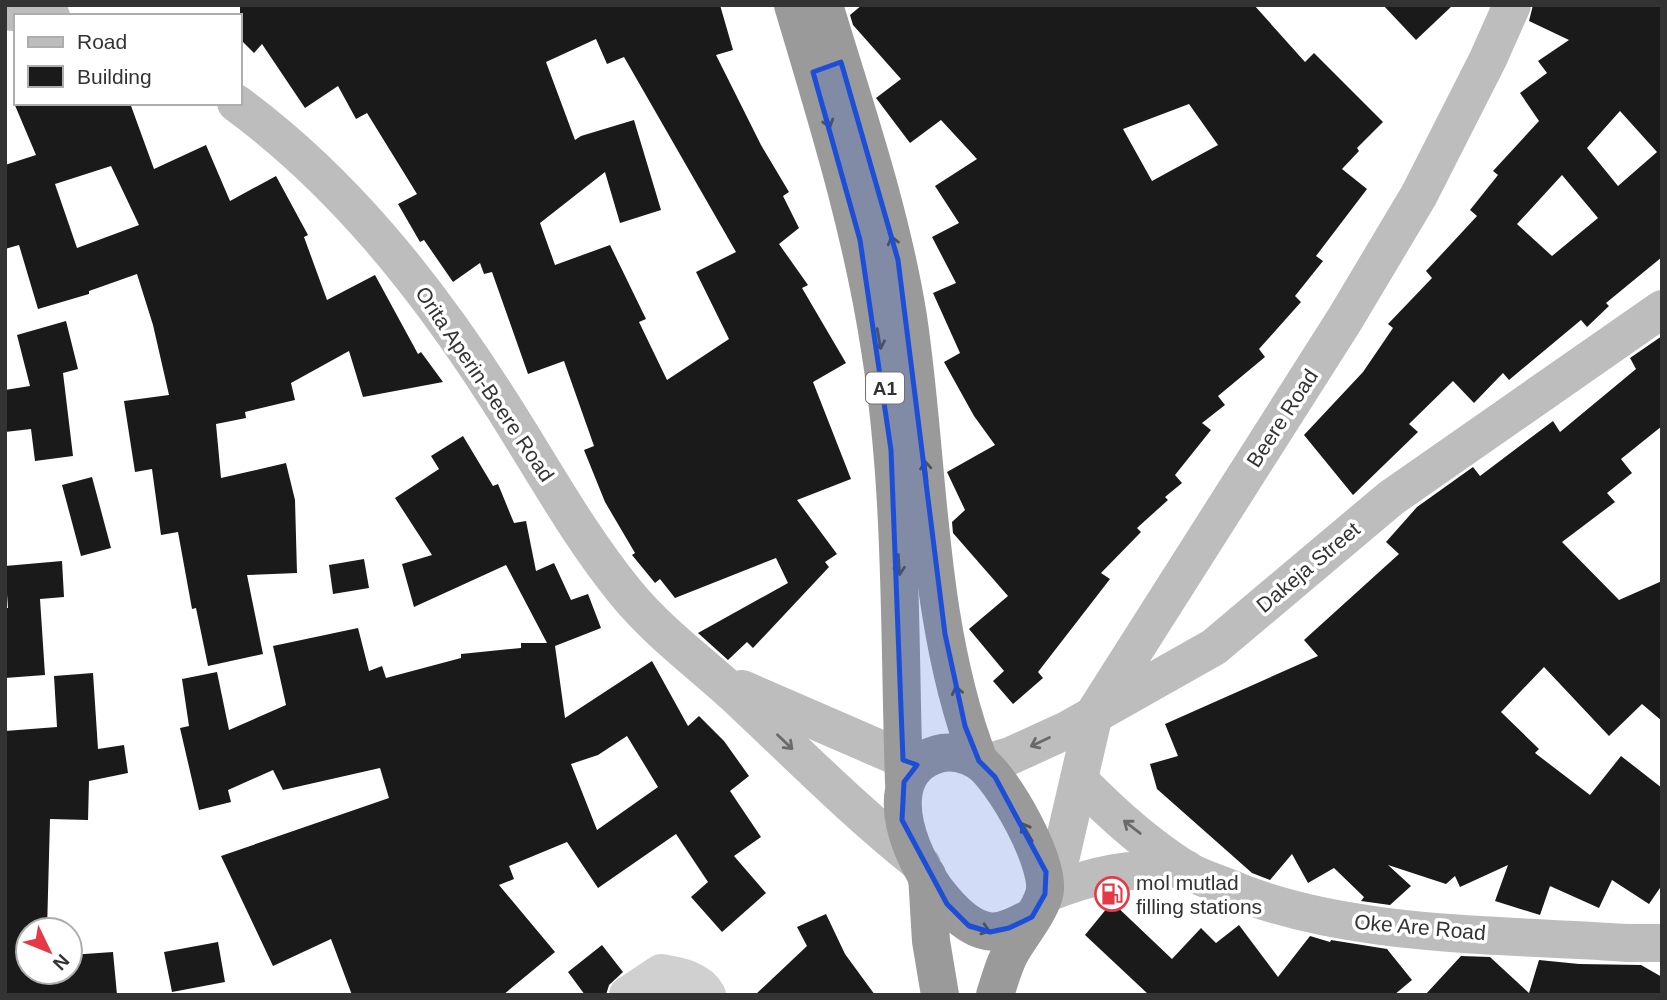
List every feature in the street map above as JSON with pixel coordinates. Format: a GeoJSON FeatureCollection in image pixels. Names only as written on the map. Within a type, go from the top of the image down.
{"type":"FeatureCollection","features":[{"type":"Feature","properties":{"kind":"highway","name":"A1"},"geometry":{"type":"LineString","coordinates":[[793,5],[827,67],[898,260],[915,374],[945,634],[965,726],[980,763]]}},
{"type":"Feature","properties":{"kind":"highway","name":"A1"},"geometry":{"type":"LineString","coordinates":[[824,5],[827,67],[881,352],[891,450],[908,769]]}},
{"type":"Feature","properties":{"kind":"highway"},"geometry":{"type":"LineString","coordinates":[[995,995],[1010,953],[1040,898],[1046,872],[1035,846],[995,777],[980,763],[959,753],[938,754],[908,769],[900,801],[902,820],[925,869],[947,904],[969,926],[990,932],[1009,929],[1040,898]]}},
{"type":"Feature","properties":{"kind":"highway"},"geometry":{"type":"LineString","coordinates":[[925,869],[931,941],[940,995]]}},
{"type":"Feature","properties":{"kind":"main road","name":"Beere Road"},"geometry":{"type":"LineString","coordinates":[[1094,714],[1419,195],[1489,59],[1512,5]]}},
{"type":"Feature","properties":{"kind":"main road"},"geometry":{"type":"LineString","coordinates":[[5,11],[33,14]]}},
{"type":"Feature","properties":{"kind":"main road","name":"Orita Aperin-Beere Road"},"geometry":{"type":"LineString","coordinates":[[239,105],[263,122],[378,234],[427,295],[626,594],[693,660],[718,679],[871,824],[925,869]]}},
{"type":"Feature","properties":{"kind":"main road","name":"Dakeja Street"},"geometry":{"type":"LineString","coordinates":[[1094,714],[1214,647],[1391,498],[1662,309]]}},
{"type":"Feature","properties":{"kind":"main road","name":"Orita Aperin-Beere Road"},"geometry":{"type":"LineString","coordinates":[[718,679],[908,769]]}},
{"type":"Feature","properties":{"kind":"main road"},"geometry":{"type":"LineString","coordinates":[[980,763],[1010,756],[1094,714]]}},
{"type":"Feature","properties":{"kind":"main road"},"geometry":{"type":"LineString","coordinates":[[1040,898],[1061,856],[1094,714]]}},
{"type":"Feature","properties":{"kind":"main road","name":"Oke Are Road"},"geometry":{"type":"LineString","coordinates":[[1079,780],[1100,801],[1186,869],[1240,893],[1283,907],[1360,924],[1628,943],[1662,943]]}},
{"type":"Feature","properties":{"kind":"main road","name":"Oke Are Road"},"geometry":{"type":"LineString","coordinates":[[1040,898],[1108,872],[1149,868],[1186,869]]}},
{"type":"Feature","properties":{"kind":"street"},"geometry":{"type":"LineString","coordinates":[[628,995],[661,973],[684,977],[704,989],[707,995]]}},
{"type":"Feature","properties":{"kind":"highlighted area"},"geometry":{"type":"Polygon","coordinates":[[[841,62],[898,260],[945,634],[965,726],[979,761],[995,777],[1046,872],[1045,894],[1032,917],[1009,928],[990,932],[969,926],[947,904],[902,820],[904,782],[917,765],[903,760],[891,450],[860,240],[813,72],[841,62]]]}},
{"type":"Feature","properties":{"kind":"building"},"geometry":{"type":"Polygon","coordinates":[[[240,5],[720,5],[733,50],[716,55],[761,145],[789,192],[783,196],[799,228],[779,244],[808,285],[802,288],[846,363],[813,382],[851,479],[797,500],[837,554],[825,562],[829,567],[753,648],[747,642],[728,660],[698,633],[788,583],[776,558],[675,598],[660,579],[655,583],[632,555],[635,553],[605,502],[584,450],[594,446],[564,361],[528,374],[492,272],[484,274],[480,263],[453,282],[424,240],[420,242],[398,204],[417,194],[367,113],[356,119],[338,86],[305,108],[262,44],[254,53],[242,41],[240,5]],[[596,39],[546,62],[575,140],[634,120],[661,210],[620,223],[605,172],[540,223],[555,265],[610,245],[646,319],[639,322],[667,380],[729,339],[696,272],[736,252],[624,57],[607,64],[596,39]]]}},
{"type":"Feature","properties":{"kind":"building"},"geometry":{"type":"Polygon","coordinates":[[[862,5],[1254,5],[1305,62],[1314,53],[1383,122],[1357,148],[1359,151],[1342,169],[1367,189],[1316,256],[1323,261],[1295,296],[1301,302],[1259,349],[1265,357],[1218,396],[1225,405],[1202,423],[1211,430],[1175,475],[1182,483],[1165,497],[1168,500],[1137,528],[1141,532],[1101,573],[1110,579],[1038,672],[1043,678],[1013,704],[993,681],[1004,671],[969,629],[1008,596],[953,533],[952,522],[965,510],[947,472],[995,445],[974,416],[944,362],[960,353],[933,293],[956,283],[932,237],[959,223],[935,186],[977,159],[941,120],[910,143],[876,98],[901,79],[853,25],[850,15],[862,5]],[[1189,104],[1123,129],[1152,181],[1218,145],[1189,104]]]}},
{"type":"Feature","properties":{"kind":"building"},"geometry":{"type":"Polygon","coordinates":[[[1383,5],[1453,5],[1416,40],[1383,5]]]}},
{"type":"Feature","properties":{"kind":"building"},"geometry":{"type":"Polygon","coordinates":[[[1533,5],[1662,5],[1662,257],[1606,303],[1609,306],[1587,327],[1581,320],[1509,380],[1503,373],[1474,403],[1453,381],[1409,424],[1418,432],[1353,495],[1304,435],[1363,372],[1393,328],[1388,324],[1432,278],[1426,271],[1477,216],[1470,210],[1498,175],[1493,171],[1539,121],[1520,93],[1547,73],[1538,61],[1569,40],[1529,21],[1533,5]],[[1620,111],[1587,148],[1618,186],[1657,152],[1620,111]],[[1562,175],[1517,224],[1552,256],[1598,218],[1562,175]]]}},
{"type":"Feature","properties":{"kind":"building"},"geometry":{"type":"Polygon","coordinates":[[[15,105],[131,105],[154,169],[206,145],[230,201],[276,176],[308,235],[304,237],[327,300],[375,275],[418,354],[421,352],[443,382],[363,397],[349,351],[291,383],[295,400],[245,412],[246,418],[216,424],[221,478],[286,463],[295,500],[297,573],[247,575],[263,654],[208,666],[196,608],[192,609],[178,532],[161,535],[152,469],[135,472],[124,401],[169,395],[153,325],[137,274],[89,291],[89,294],[38,309],[19,245],[5,249],[5,165],[36,155],[15,105]],[[111,166],[55,184],[77,248],[139,225],[111,166]]]}},
{"type":"Feature","properties":{"kind":"building"},"geometry":{"type":"Polygon","coordinates":[[[66,321],[78,369],[63,373],[73,456],[35,461],[31,429],[5,432],[5,390],[30,386],[17,335],[66,321]]]}},
{"type":"Feature","properties":{"kind":"building"},"geometry":{"type":"Polygon","coordinates":[[[1662,336],[1662,426],[1621,459],[1632,473],[1607,493],[1615,502],[1562,542],[1619,600],[1662,581],[1662,721],[1642,704],[1609,736],[1544,667],[1501,712],[1539,749],[1535,753],[1590,795],[1621,756],[1662,788],[1662,885],[1649,904],[1612,880],[1599,908],[1550,886],[1540,915],[1495,901],[1508,865],[1460,887],[1455,876],[1446,884],[1388,865],[1411,886],[1390,905],[1361,901],[1364,897],[1334,868],[1308,883],[1292,854],[1270,880],[1252,873],[1157,789],[1150,764],[1178,756],[1165,724],[1318,656],[1304,640],[1399,554],[1386,542],[1417,507],[1473,467],[1480,476],[1553,421],[1560,432],[1636,369],[1630,358],[1662,336]]]}},
{"type":"Feature","properties":{"kind":"building"},"geometry":{"type":"Polygon","coordinates":[[[463,436],[493,486],[498,484],[514,523],[526,521],[536,571],[554,563],[571,600],[588,594],[601,628],[555,646],[565,718],[652,661],[688,726],[699,716],[724,741],[749,776],[730,791],[761,837],[734,856],[766,893],[722,932],[691,897],[708,882],[676,834],[598,888],[567,842],[509,866],[514,879],[499,885],[555,952],[503,995],[352,995],[331,939],[273,966],[221,856],[389,798],[380,768],[283,790],[273,770],[228,790],[231,802],[199,810],[180,728],[189,726],[182,679],[217,672],[229,730],[286,705],[273,646],[358,628],[369,671],[382,666],[386,678],[461,658],[461,654],[521,648],[521,643],[547,643],[506,565],[414,607],[402,564],[432,555],[395,498],[439,469],[431,456],[463,436]],[[627,736],[598,755],[571,764],[597,830],[658,787],[627,736]]]}},
{"type":"Feature","properties":{"kind":"building"},"geometry":{"type":"Polygon","coordinates":[[[92,477],[111,548],[81,556],[62,485],[92,477]]]}},
{"type":"Feature","properties":{"kind":"building"},"geometry":{"type":"Polygon","coordinates":[[[364,559],[369,588],[333,594],[329,565],[364,559]]]}},
{"type":"Feature","properties":{"kind":"building"},"geometry":{"type":"Polygon","coordinates":[[[62,561],[64,597],[40,599],[45,675],[5,678],[5,608],[8,608],[5,566],[62,561]]]}},
{"type":"Feature","properties":{"kind":"building"},"geometry":{"type":"Polygon","coordinates":[[[93,673],[98,749],[124,745],[128,773],[89,781],[88,820],[50,819],[47,916],[14,916],[14,986],[84,986],[84,954],[113,952],[117,995],[5,995],[5,731],[57,727],[54,676],[93,673]]]}},
{"type":"Feature","properties":{"kind":"building"},"geometry":{"type":"Polygon","coordinates":[[[1112,902],[1172,959],[1201,928],[1216,943],[1239,925],[1278,977],[1310,936],[1330,942],[1331,940],[1387,949],[1412,980],[1394,995],[1149,995],[1085,935],[1112,902]]]}},
{"type":"Feature","properties":{"kind":"building"},"geometry":{"type":"Polygon","coordinates":[[[826,914],[845,954],[875,995],[755,995],[807,946],[797,927],[826,914]]]}},
{"type":"Feature","properties":{"kind":"building"},"geometry":{"type":"Polygon","coordinates":[[[218,942],[225,982],[172,992],[164,952],[218,942]]]}},
{"type":"Feature","properties":{"kind":"building"},"geometry":{"type":"Polygon","coordinates":[[[602,945],[623,972],[609,985],[606,995],[585,995],[568,972],[602,945]]]}},
{"type":"Feature","properties":{"kind":"building"},"geometry":{"type":"Polygon","coordinates":[[[1461,956],[1490,957],[1529,993],[1539,960],[1641,965],[1662,977],[1662,995],[1425,995],[1461,956]]]}},
{"type":"Feature","properties":{"kind":"place","name":"mol mutlad filling stations"},"geometry":{"type":"Point","coordinates":[1112,894]}}]}
